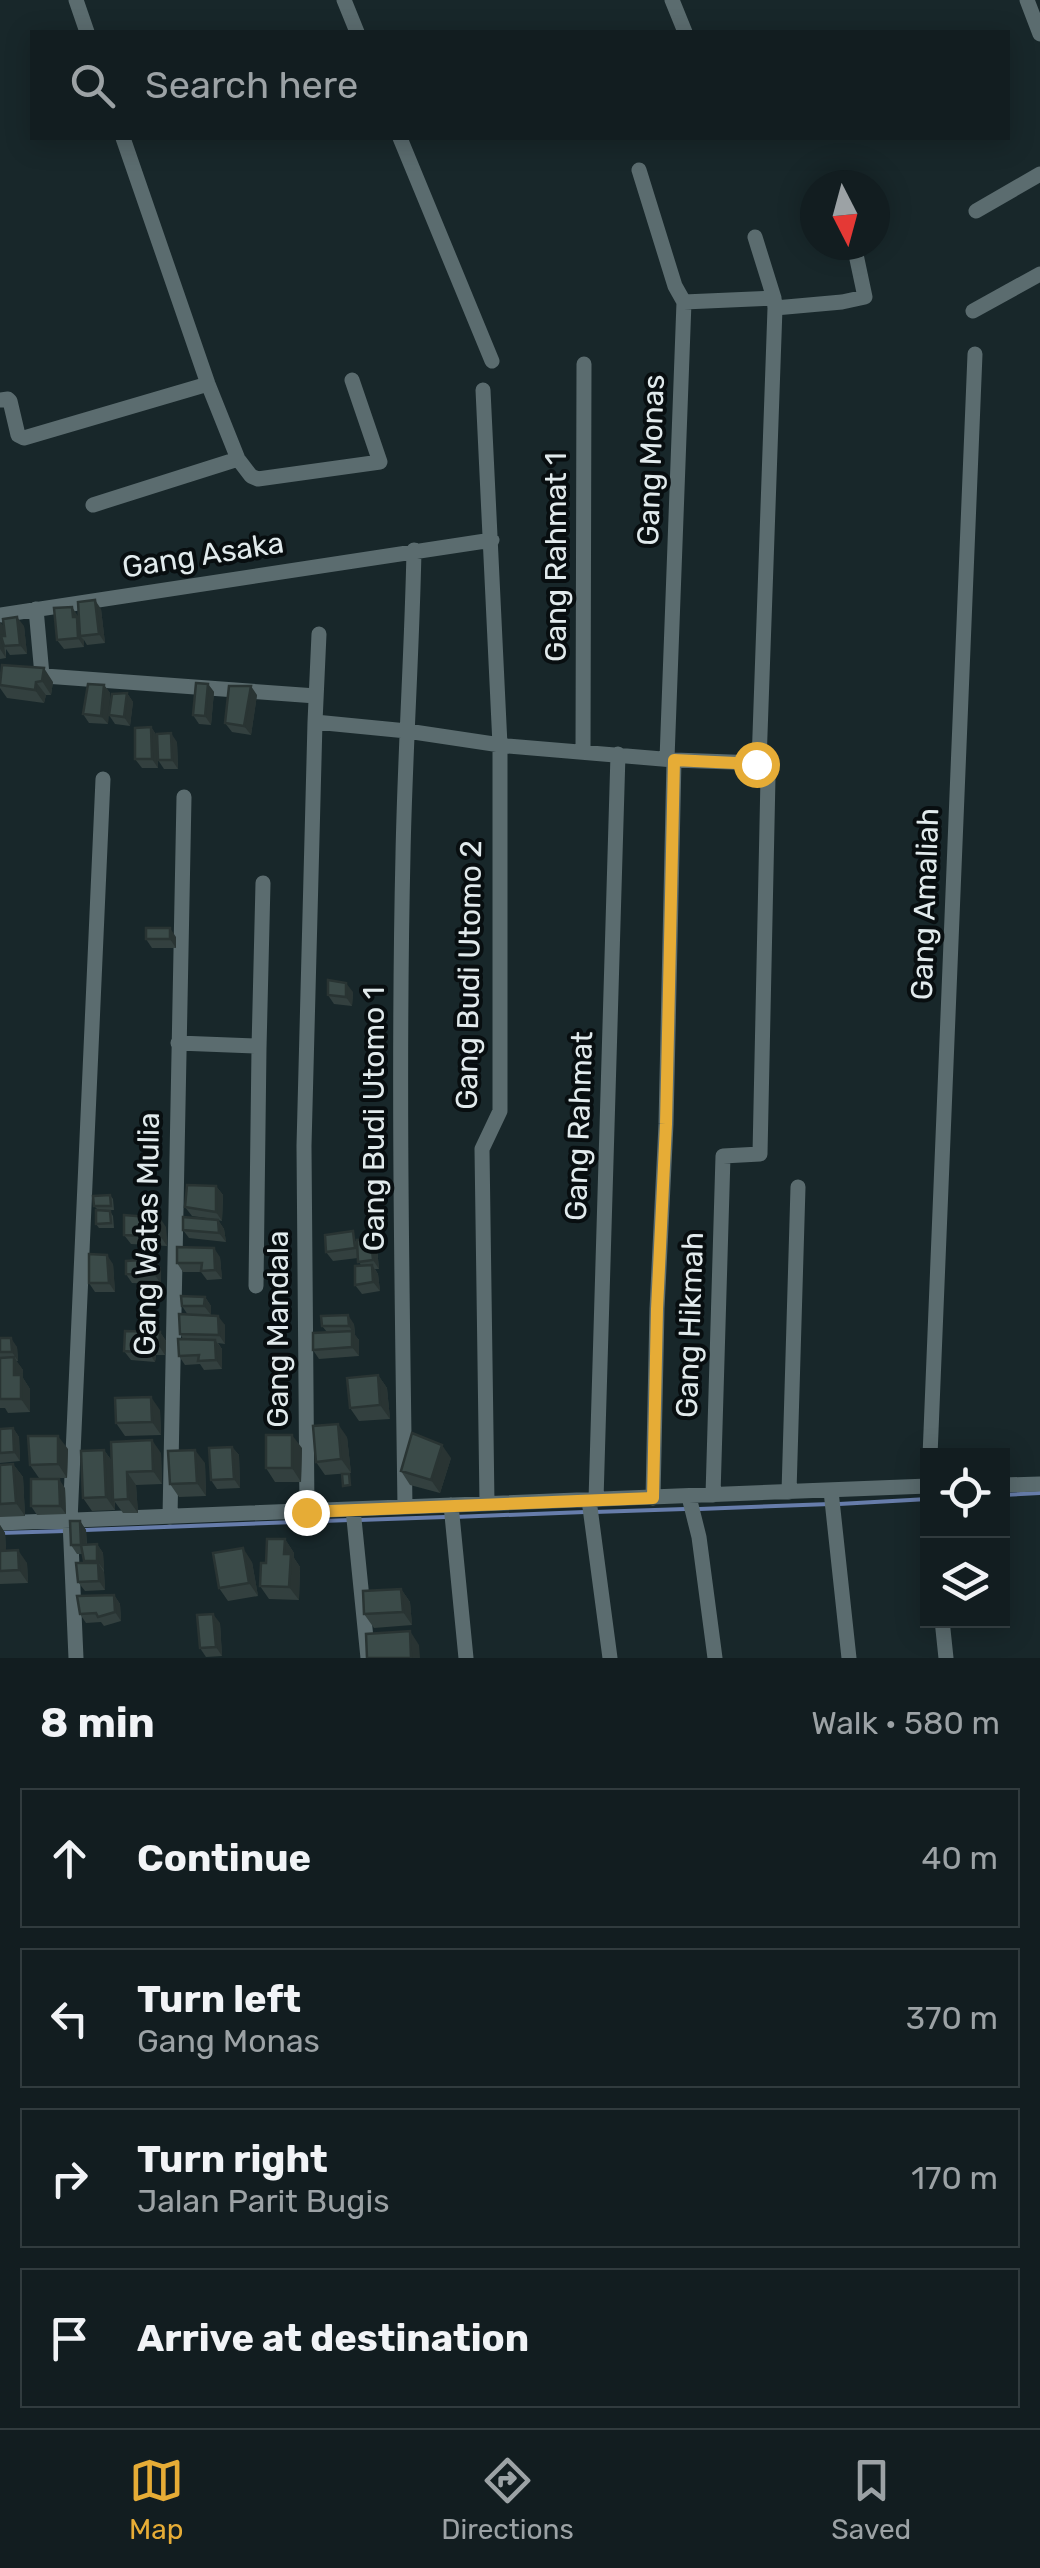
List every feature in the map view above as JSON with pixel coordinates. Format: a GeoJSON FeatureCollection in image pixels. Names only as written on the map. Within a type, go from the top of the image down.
{"type":"FeatureCollection","features":[{"type":"Feature","properties":{"kind":"street"},"geometry":{"type":"LineString","coordinates":[[76,0],[87,30]]}},
{"type":"Feature","properties":{"kind":"street"},"geometry":{"type":"LineString","coordinates":[[344,0],[356,30]]}},
{"type":"Feature","properties":{"kind":"street"},"geometry":{"type":"LineString","coordinates":[[672,0],[683,30]]}},
{"type":"Feature","properties":{"kind":"street"},"geometry":{"type":"LineString","coordinates":[[1026,0],[1040,34]]}},
{"type":"Feature","properties":{"kind":"street"},"geometry":{"type":"LineString","coordinates":[[125,140],[208,384],[238,459],[250,476],[258,479],[380,462],[352,380]]}},
{"type":"Feature","properties":{"kind":"street"},"geometry":{"type":"LineString","coordinates":[[401,140],[492,361]]}},
{"type":"Feature","properties":{"kind":"street","name":"Gang Monas"},"geometry":{"type":"LineString","coordinates":[[639,170],[675,286],[684,302],[670,760],[666,1124],[653,1498]]}},
{"type":"Feature","properties":{"kind":"street"},"geometry":{"type":"LineString","coordinates":[[976,211],[1040,174]]}},
{"type":"Feature","properties":{"kind":"street"},"geometry":{"type":"LineString","coordinates":[[315,722],[500,745],[758,764],[774,303],[755,237]]}},
{"type":"Feature","properties":{"kind":"street"},"geometry":{"type":"LineString","coordinates":[[684,302],[842,302],[865,297],[857,260]]}},
{"type":"Feature","properties":{"kind":"street"},"geometry":{"type":"LineString","coordinates":[[973,311],[1040,274]]}},
{"type":"Feature","properties":{"kind":"street","name":"Gang Amaliah"},"geometry":{"type":"LineString","coordinates":[[930,1448],[975,354]]}},
{"type":"Feature","properties":{"kind":"street","name":"Gang Rahmat 1"},"geometry":{"type":"LineString","coordinates":[[583,751],[584,364]]}},
{"type":"Feature","properties":{"kind":"street"},"geometry":{"type":"LineString","coordinates":[[0,400],[10,401],[18,434],[24,438],[208,384]]}},
{"type":"Feature","properties":{"kind":"street","name":"Gang Budi Utomo 2"},"geometry":{"type":"LineString","coordinates":[[484,390],[500,745],[500,1111],[482,1149],[487,1504]]}},
{"type":"Feature","properties":{"kind":"street"},"geometry":{"type":"LineString","coordinates":[[93,506],[238,459]]}},
{"type":"Feature","properties":{"kind":"street","name":"Gang Asaka"},"geometry":{"type":"LineString","coordinates":[[0,616],[492,540]]}},
{"type":"Feature","properties":{"kind":"street","name":"Gang Budi Utomo 1"},"geometry":{"type":"LineString","coordinates":[[405,1507],[399,1126],[402,851],[414,550]]}},
{"type":"Feature","properties":{"kind":"street"},"geometry":{"type":"LineString","coordinates":[[36,610],[45,676],[316,696]]}},
{"type":"Feature","properties":{"kind":"street","name":"Gang Mandala"},"geometry":{"type":"LineString","coordinates":[[306,1512],[304,1146],[319,634]]}},
{"type":"Feature","properties":{"kind":"street","name":"Gang Rahmat"},"geometry":{"type":"LineString","coordinates":[[610,1658],[593,1500],[618,754]]}},
{"type":"Feature","properties":{"kind":"street","name":"Gang Hikmah"},"geometry":{"type":"LineString","coordinates":[[712,1496],[723,1156],[760,1154],[768,778],[767,771],[758,764]]}},
{"type":"Feature","properties":{"kind":"street"},"geometry":{"type":"LineString","coordinates":[[76,1658],[70,1521],[103,779]]}},
{"type":"Feature","properties":{"kind":"street","name":"Gang Watas Mulia"},"geometry":{"type":"LineString","coordinates":[[170,1518],[184,796]]}},
{"type":"Feature","properties":{"kind":"street"},"geometry":{"type":"LineString","coordinates":[[256,1286],[263,883]]}},
{"type":"Feature","properties":{"kind":"street"},"geometry":{"type":"LineString","coordinates":[[178,1043],[258,1048]]}},
{"type":"Feature","properties":{"kind":"street"},"geometry":{"type":"LineString","coordinates":[[789,1492],[798,1187]]}},
{"type":"Feature","properties":{"kind":"street"},"geometry":{"type":"LineString","coordinates":[[1010,1484],[1040,1484]]}},
{"type":"Feature","properties":{"kind":"street"},"geometry":{"type":"LineString","coordinates":[[0,1523],[920,1486]]}},
{"type":"Feature","properties":{"kind":"street"},"geometry":{"type":"LineString","coordinates":[[831,1491],[849,1658]]}},
{"type":"Feature","properties":{"kind":"street"},"geometry":{"type":"LineString","coordinates":[[689,1497],[699,1537],[714,1658]]}},
{"type":"Feature","properties":{"kind":"street"},"geometry":{"type":"LineString","coordinates":[[451,1506],[466,1658]]}},
{"type":"Feature","properties":{"kind":"street"},"geometry":{"type":"LineString","coordinates":[[353,1509],[368,1658]]}},
{"type":"Feature","properties":{"kind":"street"},"geometry":{"type":"LineString","coordinates":[[943,1628],[946,1658]]}},
{"type":"Feature","properties":{"kind":"building"},"geometry":{"type":"Polygon","coordinates":[[[95,600],[99,634],[80,636],[78,602],[95,600]]]}},
{"type":"Feature","properties":{"kind":"building"},"geometry":{"type":"Polygon","coordinates":[[[72,607],[73,617],[77,617],[78,638],[57,640],[54,608],[72,607]]]}},
{"type":"Feature","properties":{"kind":"building"},"geometry":{"type":"Polygon","coordinates":[[[17,617],[20,645],[4,646],[3,619],[17,617]]]}},
{"type":"Feature","properties":{"kind":"building"},"geometry":{"type":"Polygon","coordinates":[[[2,665],[44,668],[42,681],[36,682],[35,690],[0,685],[2,665]]]}},
{"type":"Feature","properties":{"kind":"building"},"geometry":{"type":"Polygon","coordinates":[[[196,683],[208,684],[205,716],[193,715],[196,683]]]}},
{"type":"Feature","properties":{"kind":"building"},"geometry":{"type":"Polygon","coordinates":[[[88,684],[104,685],[101,716],[83,714],[88,684]]]}},
{"type":"Feature","properties":{"kind":"building"},"geometry":{"type":"Polygon","coordinates":[[[229,686],[251,686],[244,726],[225,723],[229,686]]]}},
{"type":"Feature","properties":{"kind":"building"},"geometry":{"type":"Polygon","coordinates":[[[127,693],[124,717],[109,715],[112,694],[127,693]]]}},
{"type":"Feature","properties":{"kind":"building"},"geometry":{"type":"Polygon","coordinates":[[[151,727],[152,759],[135,759],[135,728],[151,727]]]}},
{"type":"Feature","properties":{"kind":"building"},"geometry":{"type":"Polygon","coordinates":[[[171,733],[172,760],[158,760],[157,734],[171,733]]]}},
{"type":"Feature","properties":{"kind":"building"},"geometry":{"type":"Polygon","coordinates":[[[146,928],[170,928],[170,939],[146,939],[146,928]]]}},
{"type":"Feature","properties":{"kind":"building"},"geometry":{"type":"Polygon","coordinates":[[[328,980],[346,983],[346,997],[328,995],[328,980]]]}},
{"type":"Feature","properties":{"kind":"building"},"geometry":{"type":"Polygon","coordinates":[[[187,1185],[216,1186],[216,1212],[185,1207],[187,1185]]]}},
{"type":"Feature","properties":{"kind":"building"},"geometry":{"type":"Polygon","coordinates":[[[110,1195],[111,1206],[94,1206],[93,1196],[110,1195]]]}},
{"type":"Feature","properties":{"kind":"building"},"geometry":{"type":"Polygon","coordinates":[[[96,1210],[110,1211],[111,1223],[96,1224],[96,1210]]]}},
{"type":"Feature","properties":{"kind":"building"},"geometry":{"type":"Polygon","coordinates":[[[124,1215],[160,1218],[161,1237],[124,1235],[124,1215]]]}},
{"type":"Feature","properties":{"kind":"building"},"geometry":{"type":"Polygon","coordinates":[[[183,1217],[218,1220],[219,1233],[183,1230],[183,1217]]]}},
{"type":"Feature","properties":{"kind":"building"},"geometry":{"type":"Polygon","coordinates":[[[353,1231],[355,1248],[326,1252],[325,1235],[353,1231]]]}},
{"type":"Feature","properties":{"kind":"building"},"geometry":{"type":"Polygon","coordinates":[[[371,1239],[373,1260],[358,1262],[357,1240],[371,1239]]]}},
{"type":"Feature","properties":{"kind":"building"},"geometry":{"type":"Polygon","coordinates":[[[177,1247],[214,1248],[215,1270],[201,1271],[202,1263],[177,1263],[177,1247]]]}},
{"type":"Feature","properties":{"kind":"building"},"geometry":{"type":"Polygon","coordinates":[[[89,1254],[107,1255],[109,1283],[89,1283],[89,1254]]]}},
{"type":"Feature","properties":{"kind":"building"},"geometry":{"type":"Polygon","coordinates":[[[155,1259],[155,1275],[126,1274],[126,1261],[155,1259]]]}},
{"type":"Feature","properties":{"kind":"building"},"geometry":{"type":"Polygon","coordinates":[[[372,1265],[373,1282],[355,1285],[355,1266],[372,1265]]]}},
{"type":"Feature","properties":{"kind":"building"},"geometry":{"type":"Polygon","coordinates":[[[181,1296],[205,1297],[204,1306],[182,1306],[181,1296]]]}},
{"type":"Feature","properties":{"kind":"building"},"geometry":{"type":"Polygon","coordinates":[[[179,1314],[218,1316],[219,1335],[180,1334],[179,1314]]]}},
{"type":"Feature","properties":{"kind":"building"},"geometry":{"type":"Polygon","coordinates":[[[348,1315],[349,1326],[322,1326],[321,1316],[348,1315]]]}},
{"type":"Feature","properties":{"kind":"building"},"geometry":{"type":"Polygon","coordinates":[[[125,1331],[160,1332],[159,1346],[150,1346],[149,1353],[124,1351],[125,1331]]]}},
{"type":"Feature","properties":{"kind":"building"},"geometry":{"type":"Polygon","coordinates":[[[352,1331],[352,1347],[313,1350],[313,1333],[352,1331]]]}},
{"type":"Feature","properties":{"kind":"building"},"geometry":{"type":"Polygon","coordinates":[[[0,1338],[11,1338],[12,1352],[0,1352],[0,1338]]]}},
{"type":"Feature","properties":{"kind":"building"},"geometry":{"type":"Polygon","coordinates":[[[178,1339],[215,1340],[216,1360],[198,1361],[199,1355],[179,1356],[178,1339]]]}},
{"type":"Feature","properties":{"kind":"building"},"geometry":{"type":"Polygon","coordinates":[[[14,1357],[14,1375],[21,1375],[21,1399],[0,1399],[0,1358],[14,1357]]]}},
{"type":"Feature","properties":{"kind":"building"},"geometry":{"type":"Polygon","coordinates":[[[378,1375],[380,1405],[350,1408],[347,1378],[378,1375]]]}},
{"type":"Feature","properties":{"kind":"building"},"geometry":{"type":"Polygon","coordinates":[[[151,1397],[152,1422],[116,1423],[115,1398],[151,1397]]]}},
{"type":"Feature","properties":{"kind":"building"},"geometry":{"type":"Polygon","coordinates":[[[338,1424],[341,1459],[316,1462],[313,1426],[338,1424]]]}},
{"type":"Feature","properties":{"kind":"building"},"geometry":{"type":"Polygon","coordinates":[[[13,1428],[14,1452],[0,1453],[0,1429],[13,1428]]]}},
{"type":"Feature","properties":{"kind":"building"},"geometry":{"type":"Polygon","coordinates":[[[412,1433],[442,1445],[431,1480],[401,1471],[412,1433]]]}},
{"type":"Feature","properties":{"kind":"building"},"geometry":{"type":"Polygon","coordinates":[[[266,1435],[292,1435],[292,1468],[266,1468],[266,1435]]]}},
{"type":"Feature","properties":{"kind":"building"},"geometry":{"type":"Polygon","coordinates":[[[28,1436],[58,1436],[58,1464],[30,1465],[28,1436]]]}},
{"type":"Feature","properties":{"kind":"building"},"geometry":{"type":"Polygon","coordinates":[[[152,1440],[153,1471],[127,1472],[128,1499],[113,1500],[111,1442],[152,1440]]]}},
{"type":"Feature","properties":{"kind":"building"},"geometry":{"type":"Polygon","coordinates":[[[232,1447],[234,1479],[211,1480],[209,1448],[232,1447]]]}},
{"type":"Feature","properties":{"kind":"building"},"geometry":{"type":"Polygon","coordinates":[[[104,1450],[106,1497],[83,1498],[81,1451],[104,1450]]]}},
{"type":"Feature","properties":{"kind":"building"},"geometry":{"type":"Polygon","coordinates":[[[195,1450],[197,1483],[170,1484],[168,1451],[195,1450]]]}},
{"type":"Feature","properties":{"kind":"building"},"geometry":{"type":"Polygon","coordinates":[[[13,1464],[16,1503],[0,1504],[0,1465],[13,1464]]]}},
{"type":"Feature","properties":{"kind":"building"},"geometry":{"type":"Polygon","coordinates":[[[342,1474],[349,1474],[350,1485],[343,1486],[342,1474]]]}},
{"type":"Feature","properties":{"kind":"building"},"geometry":{"type":"Polygon","coordinates":[[[31,1479],[59,1479],[60,1506],[31,1506],[31,1479]]]}},
{"type":"Feature","properties":{"kind":"building"},"geometry":{"type":"Polygon","coordinates":[[[70,1521],[80,1521],[81,1545],[71,1545],[70,1521]]]}},
{"type":"Feature","properties":{"kind":"building"},"geometry":{"type":"Polygon","coordinates":[[[267,1539],[285,1539],[284,1554],[291,1554],[289,1587],[260,1586],[267,1539]]]}},
{"type":"Feature","properties":{"kind":"building"},"geometry":{"type":"Polygon","coordinates":[[[97,1544],[97,1561],[84,1561],[81,1545],[97,1544]]]}},
{"type":"Feature","properties":{"kind":"building"},"geometry":{"type":"Polygon","coordinates":[[[243,1548],[249,1583],[219,1588],[213,1553],[243,1548]]]}},
{"type":"Feature","properties":{"kind":"building"},"geometry":{"type":"Polygon","coordinates":[[[18,1550],[19,1570],[0,1571],[0,1551],[18,1550]]]}},
{"type":"Feature","properties":{"kind":"building"},"geometry":{"type":"Polygon","coordinates":[[[76,1563],[98,1563],[99,1581],[78,1582],[76,1563]]]}},
{"type":"Feature","properties":{"kind":"building"},"geometry":{"type":"Polygon","coordinates":[[[401,1589],[403,1612],[364,1614],[363,1591],[401,1589]]]}},
{"type":"Feature","properties":{"kind":"building"},"geometry":{"type":"Polygon","coordinates":[[[114,1595],[115,1612],[98,1617],[96,1613],[80,1614],[77,1596],[114,1595]]]}},
{"type":"Feature","properties":{"kind":"building"},"geometry":{"type":"Polygon","coordinates":[[[213,1614],[216,1647],[200,1648],[197,1615],[213,1614]]]}},
{"type":"Feature","properties":{"kind":"building"},"geometry":{"type":"Polygon","coordinates":[[[410,1631],[411,1658],[367,1658],[366,1634],[410,1631]]]}},
{"type":"Feature","properties":{"kind":"waterway"},"geometry":{"type":"LineString","coordinates":[[1010,1495],[1040,1493]]}},
{"type":"Feature","properties":{"kind":"waterway"},"geometry":{"type":"LineString","coordinates":[[839,1504],[920,1499]]}},
{"type":"Feature","properties":{"kind":"waterway"},"geometry":{"type":"LineString","coordinates":[[699,1509],[830,1504]]}},
{"type":"Feature","properties":{"kind":"waterway"},"geometry":{"type":"LineString","coordinates":[[594,1512],[685,1509]]}},
{"type":"Feature","properties":{"kind":"waterway"},"geometry":{"type":"LineString","coordinates":[[454,1517],[585,1512]]}},
{"type":"Feature","properties":{"kind":"waterway"},"geometry":{"type":"LineString","coordinates":[[359,1520],[445,1517]]}},
{"type":"Feature","properties":{"kind":"waterway"},"geometry":{"type":"LineString","coordinates":[[85,1530],[350,1520]]}},
{"type":"Feature","properties":{"kind":"waterway"},"geometry":{"type":"LineString","coordinates":[[0,1533],[65,1531]]}},
{"type":"Feature","properties":{"kind":"route"},"geometry":{"type":"LineString","coordinates":[[306,1512],[653,1498],[674,760],[756,764]]}}]}
